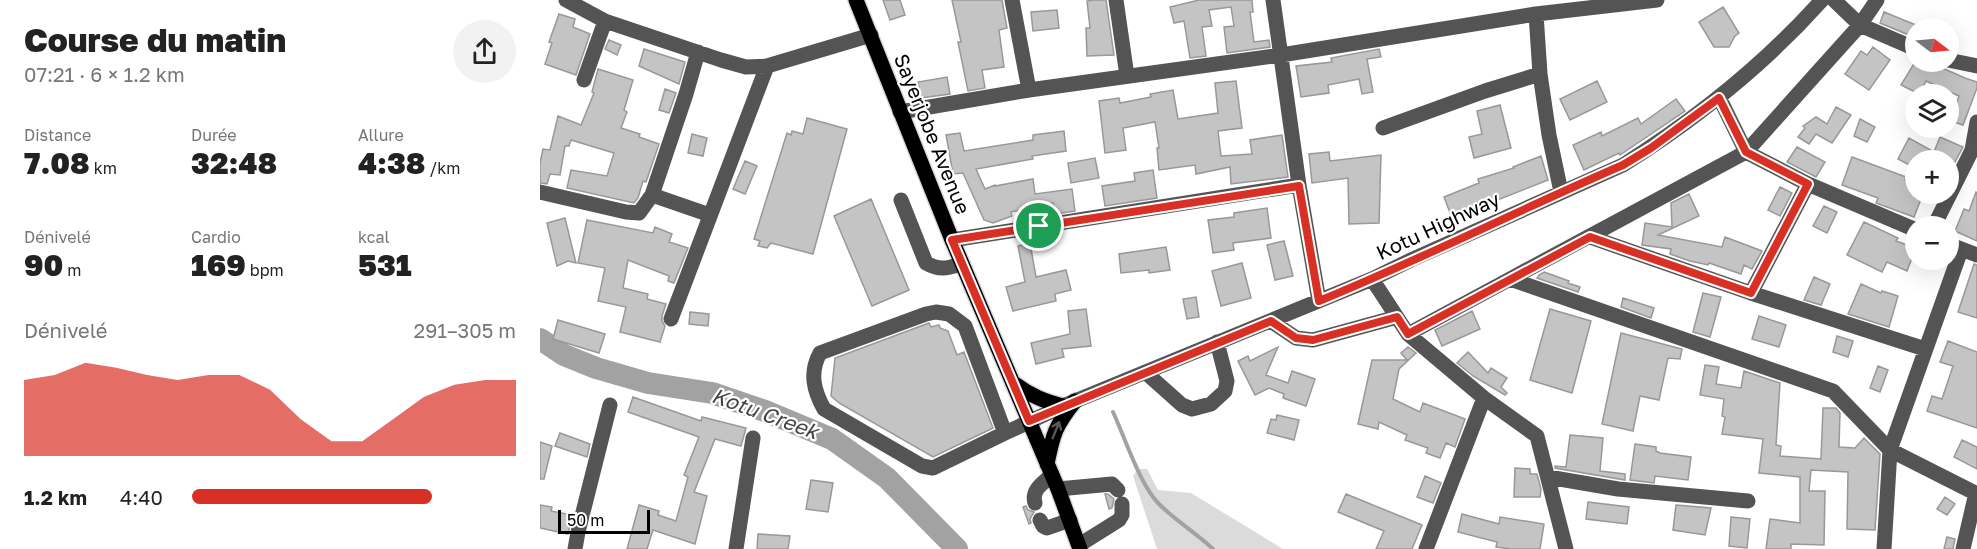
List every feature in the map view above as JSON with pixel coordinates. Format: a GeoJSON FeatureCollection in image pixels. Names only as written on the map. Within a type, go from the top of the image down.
{"type":"FeatureCollection","features":[{"type":"Feature","properties":{"kind":"main road","name":"Sayerjobe Avenue"},"geometry":{"type":"LineString","coordinates":[[856,0],[952,240],[1070,520],[1079,547]]}},
{"type":"Feature","properties":{"kind":"main road"},"geometry":{"type":"LineString","coordinates":[[1013,382],[1038,399],[1069,404],[1054,433],[1052,476]]}},
{"type":"Feature","properties":{"kind":"street"},"geometry":{"type":"LineString","coordinates":[[566,0],[605,21],[746,67],[767,66],[871,35]]}},
{"type":"Feature","properties":{"kind":"street"},"geometry":{"type":"LineString","coordinates":[[1012,0],[1029,90]]}},
{"type":"Feature","properties":{"kind":"street"},"geometry":{"type":"LineString","coordinates":[[1116,0],[1127,76]]}},
{"type":"Feature","properties":{"kind":"street"},"geometry":{"type":"LineString","coordinates":[[1273,0],[1299,186],[1319,301]]}},
{"type":"Feature","properties":{"kind":"street"},"geometry":{"type":"LineString","coordinates":[[900,112],[1029,90],[1281,55],[1536,14],[1657,0]]}},
{"type":"Feature","properties":{"kind":"street","name":"Kotu Highway"},"geometry":{"type":"LineString","coordinates":[[1005,433],[965,326],[949,314],[936,312],[926,314],[820,353],[815,363],[813,377],[816,394],[824,409],[922,466],[933,468],[1005,433],[1029,421],[1372,279],[1623,165],[1651,148],[1719,98],[1787,38],[1822,0]]}},
{"type":"Feature","properties":{"kind":"street"},"geometry":{"type":"LineString","coordinates":[[1834,0],[1860,25],[1905,43]]}},
{"type":"Feature","properties":{"kind":"street"},"geometry":{"type":"LineString","coordinates":[[1408,334],[1746,152],[1860,25],[1877,0]]}},
{"type":"Feature","properties":{"kind":"street"},"geometry":{"type":"LineString","coordinates":[[1536,14],[1540,74],[1549,135],[1561,192]]}},
{"type":"Feature","properties":{"kind":"street"},"geometry":{"type":"LineString","coordinates":[[584,80],[605,21]]}},
{"type":"Feature","properties":{"kind":"street"},"geometry":{"type":"LineString","coordinates":[[540,192],[639,213],[652,195],[698,52]]}},
{"type":"Feature","properties":{"kind":"street"},"geometry":{"type":"LineString","coordinates":[[1959,62],[1977,66]]}},
{"type":"Feature","properties":{"kind":"street"},"geometry":{"type":"LineString","coordinates":[[671,319],[767,66]]}},
{"type":"Feature","properties":{"kind":"street"},"geometry":{"type":"LineString","coordinates":[[1383,128],[1485,91],[1540,74]]}},
{"type":"Feature","properties":{"kind":"street"},"geometry":{"type":"LineString","coordinates":[[1719,98],[1746,152],[1808,184],[1905,225]]}},
{"type":"Feature","properties":{"kind":"street"},"geometry":{"type":"LineString","coordinates":[[1939,216],[1975,150],[1977,122]]}},
{"type":"Feature","properties":{"kind":"street"},"geometry":{"type":"LineString","coordinates":[[1751,293],[1808,184]]}},
{"type":"Feature","properties":{"kind":"street"},"geometry":{"type":"LineString","coordinates":[[952,240],[1299,186]]}},
{"type":"Feature","properties":{"kind":"street"},"geometry":{"type":"LineString","coordinates":[[652,195],[710,215]]}},
{"type":"Feature","properties":{"kind":"street"},"geometry":{"type":"LineString","coordinates":[[901,200],[926,263],[935,268],[945,269],[962,264]]}},
{"type":"Feature","properties":{"kind":"street"},"geometry":{"type":"LineString","coordinates":[[1590,237],[1751,293],[1925,349]]}},
{"type":"Feature","properties":{"kind":"street"},"geometry":{"type":"LineString","coordinates":[[1959,249],[1977,255]]}},
{"type":"Feature","properties":{"kind":"street"},"geometry":{"type":"LineString","coordinates":[[1884,549],[1890,450],[1925,349],[1947,270]]}},
{"type":"Feature","properties":{"kind":"street"},"geometry":{"type":"LineString","coordinates":[[1372,279],[1408,334],[1484,398],[1537,436],[1566,549]]}},
{"type":"Feature","properties":{"kind":"street"},"geometry":{"type":"LineString","coordinates":[[1510,279],[1833,391],[1890,450],[1977,494],[1963,549]]}},
{"type":"Feature","properties":{"kind":"street"},"geometry":{"type":"LineString","coordinates":[[1271,321],[1296,338],[1313,340],[1397,317]]}},
{"type":"Feature","properties":{"kind":"street"},"geometry":{"type":"LineString","coordinates":[[1145,372],[1182,405],[1192,409],[1211,404],[1225,391],[1227,381],[1217,342]]}},
{"type":"Feature","properties":{"kind":"street"},"geometry":{"type":"LineString","coordinates":[[1426,549],[1484,398]]}},
{"type":"Feature","properties":{"kind":"street"},"geometry":{"type":"LineString","coordinates":[[575,549],[610,405]]}},
{"type":"Feature","properties":{"kind":"street"},"geometry":{"type":"LineString","coordinates":[[736,549],[753,438]]}},
{"type":"Feature","properties":{"kind":"street"},"geometry":{"type":"LineString","coordinates":[[1035,503],[1033,497],[1035,490],[1052,476],[1112,484],[1120,497],[1122,515],[1119,520],[1079,547]]}},
{"type":"Feature","properties":{"kind":"street"},"geometry":{"type":"LineString","coordinates":[[1548,477],[1618,489],[1748,501]]}},
{"type":"Feature","properties":{"kind":"street"},"geometry":{"type":"LineString","coordinates":[[1040,520],[1042,526],[1047,528],[1070,520]]}},
{"type":"Feature","properties":{"kind":"shaded area"},"geometry":{"type":"Polygon","coordinates":[[[1138,469],[1147,469],[1158,490],[1191,493],[1283,549],[1157,549],[1133,476],[1138,469]]]}},
{"type":"Feature","properties":{"kind":"building"},"geometry":{"type":"Polygon","coordinates":[[[883,0],[900,0],[905,15],[890,20],[883,0]]]}},
{"type":"Feature","properties":{"kind":"building"},"geometry":{"type":"Polygon","coordinates":[[[952,0],[1002,0],[1007,28],[999,30],[1004,67],[982,70],[985,88],[968,91],[952,0]]]}},
{"type":"Feature","properties":{"kind":"building"},"geometry":{"type":"Polygon","coordinates":[[[1106,0],[1114,55],[1087,56],[1086,28],[1090,28],[1087,1],[1106,0]]]}},
{"type":"Feature","properties":{"kind":"building"},"geometry":{"type":"Polygon","coordinates":[[[1199,0],[1252,0],[1253,12],[1250,12],[1254,42],[1269,40],[1270,47],[1227,53],[1224,27],[1234,26],[1231,7],[1209,10],[1212,26],[1202,27],[1206,56],[1190,58],[1184,21],[1174,23],[1170,7],[1199,0]]]}},
{"type":"Feature","properties":{"kind":"building"},"geometry":{"type":"Polygon","coordinates":[[[1723,7],[1739,33],[1729,47],[1714,47],[1699,22],[1723,7]]]}},
{"type":"Feature","properties":{"kind":"building"},"geometry":{"type":"Polygon","coordinates":[[[1057,10],[1059,28],[1033,31],[1031,12],[1057,10]]]}},
{"type":"Feature","properties":{"kind":"building"},"geometry":{"type":"Polygon","coordinates":[[[1884,12],[1905,21],[1905,33],[1880,23],[1884,12]]]}},
{"type":"Feature","properties":{"kind":"building"},"geometry":{"type":"Polygon","coordinates":[[[559,14],[575,19],[573,27],[590,34],[576,75],[545,64],[552,43],[549,42],[559,14]]]}},
{"type":"Feature","properties":{"kind":"building"},"geometry":{"type":"Polygon","coordinates":[[[609,40],[621,45],[617,55],[605,49],[609,40]]]}},
{"type":"Feature","properties":{"kind":"building"},"geometry":{"type":"Polygon","coordinates":[[[1873,47],[1890,60],[1869,90],[1845,74],[1861,51],[1867,55],[1873,47]]]}},
{"type":"Feature","properties":{"kind":"building"},"geometry":{"type":"Polygon","coordinates":[[[644,49],[685,62],[679,84],[639,66],[644,49]]]}},
{"type":"Feature","properties":{"kind":"building"},"geometry":{"type":"Polygon","coordinates":[[[1379,49],[1381,57],[1367,59],[1373,92],[1362,94],[1359,79],[1328,85],[1329,93],[1301,97],[1296,66],[1332,62],[1331,58],[1379,49]]]}},
{"type":"Feature","properties":{"kind":"building"},"geometry":{"type":"Polygon","coordinates":[[[598,69],[633,80],[624,110],[627,112],[621,128],[640,134],[639,137],[659,144],[646,182],[643,181],[638,198],[634,203],[567,188],[571,170],[607,176],[614,153],[571,140],[569,146],[565,146],[560,175],[550,174],[547,184],[540,183],[543,149],[550,150],[558,116],[581,125],[594,93],[592,92],[598,69]]]}},
{"type":"Feature","properties":{"kind":"building"},"geometry":{"type":"Polygon","coordinates":[[[1909,72],[1951,72],[1977,82],[1977,88],[1963,125],[1959,124],[1959,84],[1933,84],[1926,81],[1924,84],[1905,84],[1905,87],[1901,85],[1909,72]]]}},
{"type":"Feature","properties":{"kind":"building"},"geometry":{"type":"Polygon","coordinates":[[[947,77],[950,94],[921,98],[918,82],[947,77]]]}},
{"type":"Feature","properties":{"kind":"building"},"geometry":{"type":"Polygon","coordinates":[[[1236,81],[1242,128],[1218,131],[1221,156],[1252,154],[1250,140],[1282,135],[1288,177],[1231,184],[1230,167],[1196,174],[1195,165],[1159,170],[1157,148],[1159,148],[1155,122],[1123,128],[1126,150],[1105,153],[1099,101],[1119,98],[1120,103],[1173,90],[1178,119],[1218,113],[1215,83],[1236,81]]]}},
{"type":"Feature","properties":{"kind":"building"},"geometry":{"type":"Polygon","coordinates":[[[1597,81],[1607,102],[1570,120],[1560,99],[1597,81]]]}},
{"type":"Feature","properties":{"kind":"building"},"geometry":{"type":"Polygon","coordinates":[[[665,89],[676,93],[669,113],[659,110],[665,89]]]}},
{"type":"Feature","properties":{"kind":"building"},"geometry":{"type":"Polygon","coordinates":[[[1676,99],[1685,111],[1620,155],[1619,153],[1584,170],[1573,145],[1601,132],[1602,136],[1638,118],[1641,124],[1676,99]]]}},
{"type":"Feature","properties":{"kind":"building"},"geometry":{"type":"Polygon","coordinates":[[[1500,105],[1511,148],[1474,158],[1469,137],[1482,134],[1477,111],[1500,105]]]}},
{"type":"Feature","properties":{"kind":"building"},"geometry":{"type":"Polygon","coordinates":[[[1836,107],[1851,115],[1832,143],[1816,134],[1809,144],[1798,137],[1805,128],[1803,126],[1816,117],[1827,124],[1836,107]]]}},
{"type":"Feature","properties":{"kind":"building"},"geometry":{"type":"Polygon","coordinates":[[[807,118],[847,129],[813,254],[771,243],[767,248],[758,246],[760,241],[754,239],[787,133],[791,135],[792,131],[803,134],[807,118]]]}},
{"type":"Feature","properties":{"kind":"building"},"geometry":{"type":"Polygon","coordinates":[[[1860,119],[1875,127],[1867,142],[1854,136],[1860,119]]]}},
{"type":"Feature","properties":{"kind":"building"},"geometry":{"type":"Polygon","coordinates":[[[1064,131],[1066,151],[976,169],[985,189],[995,185],[1033,179],[1035,194],[1072,189],[1075,211],[1055,214],[1053,203],[1011,212],[1012,216],[993,223],[984,220],[963,173],[953,174],[946,135],[960,133],[964,151],[1033,140],[1033,135],[1064,131]]]}},
{"type":"Feature","properties":{"kind":"building"},"geometry":{"type":"Polygon","coordinates":[[[692,134],[707,138],[703,156],[688,153],[692,134]]]}},
{"type":"Feature","properties":{"kind":"building"},"geometry":{"type":"Polygon","coordinates":[[[1909,138],[1930,150],[1905,150],[1905,163],[1898,159],[1909,138]]]}},
{"type":"Feature","properties":{"kind":"building"},"geometry":{"type":"Polygon","coordinates":[[[1940,138],[1963,147],[1959,154],[1959,150],[1935,150],[1940,138]]]}},
{"type":"Feature","properties":{"kind":"building"},"geometry":{"type":"Polygon","coordinates":[[[1797,147],[1825,162],[1816,177],[1787,162],[1797,147]]]}},
{"type":"Feature","properties":{"kind":"building"},"geometry":{"type":"Polygon","coordinates":[[[1329,152],[1330,161],[1381,155],[1379,223],[1349,224],[1348,178],[1312,183],[1309,154],[1329,152]]]}},
{"type":"Feature","properties":{"kind":"building"},"geometry":{"type":"Polygon","coordinates":[[[1541,156],[1548,180],[1452,218],[1444,197],[1479,183],[1478,179],[1514,168],[1541,156]]]}},
{"type":"Feature","properties":{"kind":"building"},"geometry":{"type":"Polygon","coordinates":[[[1852,157],[1905,177],[1905,204],[1919,204],[1914,216],[1911,216],[1876,203],[1878,198],[1842,185],[1852,157]]]}},
{"type":"Feature","properties":{"kind":"building"},"geometry":{"type":"Polygon","coordinates":[[[1095,158],[1099,178],[1071,183],[1068,163],[1095,158]]]}},
{"type":"Feature","properties":{"kind":"building"},"geometry":{"type":"Polygon","coordinates":[[[745,161],[757,166],[745,194],[733,189],[745,161]]]}},
{"type":"Feature","properties":{"kind":"building"},"geometry":{"type":"Polygon","coordinates":[[[1153,170],[1157,198],[1105,206],[1102,186],[1135,181],[1134,173],[1153,170]]]}},
{"type":"Feature","properties":{"kind":"building"},"geometry":{"type":"Polygon","coordinates":[[[1780,187],[1792,193],[1780,216],[1768,210],[1780,187]]]}},
{"type":"Feature","properties":{"kind":"building"},"geometry":{"type":"Polygon","coordinates":[[[1976,192],[1977,241],[1959,233],[1959,221],[1964,209],[1969,211],[1976,192]]]}},
{"type":"Feature","properties":{"kind":"building"},"geometry":{"type":"Polygon","coordinates":[[[1689,194],[1699,216],[1658,235],[1722,247],[1725,237],[1762,251],[1752,269],[1744,265],[1741,274],[1709,263],[1708,265],[1690,261],[1670,254],[1671,249],[1642,245],[1645,223],[1672,227],[1671,203],[1689,194]]]}},
{"type":"Feature","properties":{"kind":"building"},"geometry":{"type":"Polygon","coordinates":[[[871,199],[909,290],[872,306],[834,216],[871,199]]]}},
{"type":"Feature","properties":{"kind":"building"},"geometry":{"type":"Polygon","coordinates":[[[1824,206],[1837,212],[1827,233],[1813,226],[1824,206]]]}},
{"type":"Feature","properties":{"kind":"building"},"geometry":{"type":"Polygon","coordinates":[[[1267,208],[1271,238],[1233,243],[1234,250],[1213,253],[1208,220],[1234,217],[1234,213],[1267,208]]]}},
{"type":"Feature","properties":{"kind":"building"},"geometry":{"type":"Polygon","coordinates":[[[565,218],[576,263],[568,261],[557,266],[547,223],[565,218]]]}},
{"type":"Feature","properties":{"kind":"building"},"geometry":{"type":"Polygon","coordinates":[[[587,220],[653,233],[655,227],[672,234],[669,242],[688,248],[674,283],[668,281],[669,276],[628,260],[623,288],[648,294],[647,299],[666,304],[662,316],[665,326],[660,342],[620,332],[626,307],[598,301],[605,268],[578,263],[587,220]]]}},
{"type":"Feature","properties":{"kind":"building"},"geometry":{"type":"Polygon","coordinates":[[[1864,222],[1898,238],[1896,241],[1905,244],[1905,270],[1907,270],[1907,271],[1887,262],[1882,272],[1847,255],[1864,222]]]}},
{"type":"Feature","properties":{"kind":"building"},"geometry":{"type":"Polygon","coordinates":[[[1284,241],[1293,276],[1275,280],[1267,245],[1284,241]]]}},
{"type":"Feature","properties":{"kind":"building"},"geometry":{"type":"Polygon","coordinates":[[[1030,243],[1036,277],[1066,270],[1071,290],[1055,294],[1056,301],[1013,311],[1006,287],[1025,282],[1018,246],[1030,243]]]}},
{"type":"Feature","properties":{"kind":"building"},"geometry":{"type":"Polygon","coordinates":[[[1166,247],[1170,270],[1121,273],[1119,254],[1166,247]]]}},
{"type":"Feature","properties":{"kind":"building"},"geometry":{"type":"Polygon","coordinates":[[[1242,263],[1251,298],[1221,306],[1212,271],[1242,263]]]}},
{"type":"Feature","properties":{"kind":"building"},"geometry":{"type":"Polygon","coordinates":[[[1974,264],[1977,265],[1977,318],[1958,312],[1974,264]]]}},
{"type":"Feature","properties":{"kind":"building"},"geometry":{"type":"Polygon","coordinates":[[[1544,272],[1580,287],[1578,292],[1537,278],[1544,272]]]}},
{"type":"Feature","properties":{"kind":"building"},"geometry":{"type":"Polygon","coordinates":[[[1814,277],[1830,284],[1821,305],[1804,300],[1814,277]]]}},
{"type":"Feature","properties":{"kind":"building"},"geometry":{"type":"Polygon","coordinates":[[[1861,284],[1881,293],[1882,291],[1898,296],[1889,327],[1848,314],[1861,284]]]}},
{"type":"Feature","properties":{"kind":"building"},"geometry":{"type":"Polygon","coordinates":[[[1703,293],[1721,297],[1710,337],[1693,332],[1703,293]]]}},
{"type":"Feature","properties":{"kind":"building"},"geometry":{"type":"Polygon","coordinates":[[[1196,297],[1199,317],[1187,319],[1183,299],[1196,297]]]}},
{"type":"Feature","properties":{"kind":"building"},"geometry":{"type":"Polygon","coordinates":[[[1623,298],[1654,308],[1651,318],[1621,307],[1623,298]]]}},
{"type":"Feature","properties":{"kind":"building"},"geometry":{"type":"Polygon","coordinates":[[[1086,309],[1091,346],[1062,349],[1064,357],[1036,364],[1031,343],[1070,334],[1068,311],[1086,309]]]}},
{"type":"Feature","properties":{"kind":"building"},"geometry":{"type":"Polygon","coordinates":[[[1550,309],[1591,321],[1572,393],[1530,380],[1550,309]]]}},
{"type":"Feature","properties":{"kind":"building"},"geometry":{"type":"Polygon","coordinates":[[[1472,311],[1480,329],[1442,346],[1435,330],[1472,311]]]}},
{"type":"Feature","properties":{"kind":"building"},"geometry":{"type":"Polygon","coordinates":[[[690,312],[709,314],[708,326],[689,324],[690,312]]]}},
{"type":"Feature","properties":{"kind":"building"},"geometry":{"type":"Polygon","coordinates":[[[1759,316],[1786,325],[1779,347],[1752,339],[1759,316]]]}},
{"type":"Feature","properties":{"kind":"building"},"geometry":{"type":"Polygon","coordinates":[[[558,320],[605,334],[599,353],[553,339],[558,320]]]}},
{"type":"Feature","properties":{"kind":"building"},"geometry":{"type":"Polygon","coordinates":[[[929,323],[931,327],[939,325],[940,328],[948,331],[957,355],[964,352],[993,428],[933,457],[839,403],[831,396],[835,358],[929,323]]]}},
{"type":"Feature","properties":{"kind":"building"},"geometry":{"type":"Polygon","coordinates":[[[1621,333],[1682,349],[1680,359],[1668,358],[1659,400],[1640,396],[1633,431],[1602,424],[1621,333]]]}},
{"type":"Feature","properties":{"kind":"building"},"geometry":{"type":"Polygon","coordinates":[[[1837,336],[1853,341],[1848,357],[1833,352],[1837,336]]]}},
{"type":"Feature","properties":{"kind":"building"},"geometry":{"type":"Polygon","coordinates":[[[1948,341],[1977,352],[1977,428],[1927,411],[1932,396],[1942,399],[1953,366],[1940,362],[1948,341]]]}},
{"type":"Feature","properties":{"kind":"building"},"geometry":{"type":"Polygon","coordinates":[[[1278,347],[1266,375],[1288,383],[1292,371],[1315,379],[1306,406],[1283,398],[1284,394],[1269,388],[1255,395],[1238,361],[1248,356],[1250,361],[1278,347]]]}},
{"type":"Feature","properties":{"kind":"building"},"geometry":{"type":"Polygon","coordinates":[[[1408,347],[1416,353],[1399,369],[1393,399],[1420,412],[1423,403],[1465,419],[1455,447],[1446,443],[1440,458],[1426,453],[1428,448],[1405,440],[1407,435],[1379,422],[1378,429],[1358,424],[1372,360],[1407,360],[1401,353],[1408,347]]]}},
{"type":"Feature","properties":{"kind":"building"},"geometry":{"type":"Polygon","coordinates":[[[1468,352],[1488,373],[1491,368],[1507,378],[1501,387],[1507,393],[1505,395],[1473,376],[1457,363],[1468,352]]]}},
{"type":"Feature","properties":{"kind":"building"},"geometry":{"type":"Polygon","coordinates":[[[1705,365],[1719,367],[1716,384],[1741,388],[1744,371],[1780,383],[1776,445],[1781,446],[1780,456],[1821,459],[1823,408],[1836,408],[1840,413],[1839,447],[1855,448],[1864,438],[1880,454],[1875,530],[1847,529],[1848,472],[1811,470],[1809,491],[1825,491],[1824,545],[1791,544],[1791,549],[1766,549],[1770,519],[1800,523],[1800,477],[1759,473],[1763,439],[1722,434],[1725,417],[1722,416],[1724,399],[1700,395],[1705,365]]]}},
{"type":"Feature","properties":{"kind":"building"},"geometry":{"type":"Polygon","coordinates":[[[1878,366],[1888,370],[1880,392],[1870,388],[1878,366]]]}},
{"type":"Feature","properties":{"kind":"building"},"geometry":{"type":"Polygon","coordinates":[[[633,397],[701,421],[702,417],[746,428],[741,446],[715,439],[694,492],[707,496],[695,544],[653,530],[647,549],[627,549],[639,505],[659,511],[658,515],[676,521],[688,477],[684,475],[699,437],[628,412],[633,397]]]}},
{"type":"Feature","properties":{"kind":"building"},"geometry":{"type":"Polygon","coordinates":[[[1277,415],[1299,420],[1294,440],[1267,433],[1271,419],[1276,420],[1277,415]]]}},
{"type":"Feature","properties":{"kind":"building"},"geometry":{"type":"Polygon","coordinates":[[[560,433],[590,444],[587,457],[555,446],[560,433]]]}},
{"type":"Feature","properties":{"kind":"building"},"geometry":{"type":"Polygon","coordinates":[[[1570,435],[1603,438],[1600,471],[1625,474],[1625,480],[1555,468],[1555,466],[1566,467],[1570,435]]]}},
{"type":"Feature","properties":{"kind":"building"},"geometry":{"type":"Polygon","coordinates":[[[1962,440],[1977,447],[1977,469],[1954,457],[1962,440]]]}},
{"type":"Feature","properties":{"kind":"building"},"geometry":{"type":"Polygon","coordinates":[[[540,442],[552,446],[544,479],[540,479],[540,442]]]}},
{"type":"Feature","properties":{"kind":"building"},"geometry":{"type":"Polygon","coordinates":[[[1635,444],[1656,447],[1656,451],[1660,453],[1691,457],[1688,480],[1655,476],[1654,483],[1630,480],[1635,444]]]}},
{"type":"Feature","properties":{"kind":"building"},"geometry":{"type":"Polygon","coordinates":[[[1515,468],[1530,469],[1530,474],[1537,474],[1541,489],[1540,497],[1514,497],[1515,468]]]}},
{"type":"Feature","properties":{"kind":"building"},"geometry":{"type":"Polygon","coordinates":[[[1425,476],[1441,483],[1433,503],[1417,497],[1425,476]]]}},
{"type":"Feature","properties":{"kind":"building"},"geometry":{"type":"Polygon","coordinates":[[[811,480],[833,483],[828,512],[806,509],[811,480]]]}},
{"type":"Feature","properties":{"kind":"building"},"geometry":{"type":"Polygon","coordinates":[[[1105,494],[1114,499],[1112,508],[1109,509],[1105,494]]]}},
{"type":"Feature","properties":{"kind":"building"},"geometry":{"type":"Polygon","coordinates":[[[1346,494],[1422,525],[1412,549],[1376,549],[1384,531],[1338,512],[1346,494]]]}},
{"type":"Feature","properties":{"kind":"building"},"geometry":{"type":"Polygon","coordinates":[[[1945,497],[1955,504],[1947,515],[1937,509],[1945,497]]]}},
{"type":"Feature","properties":{"kind":"building"},"geometry":{"type":"Polygon","coordinates":[[[1588,502],[1629,507],[1627,524],[1586,519],[1588,502]]]}},
{"type":"Feature","properties":{"kind":"building"},"geometry":{"type":"Polygon","coordinates":[[[540,505],[552,507],[551,511],[572,515],[568,534],[540,528],[540,505]]]}},
{"type":"Feature","properties":{"kind":"building"},"geometry":{"type":"Polygon","coordinates":[[[1676,505],[1711,508],[1705,535],[1673,530],[1676,505]]]}},
{"type":"Feature","properties":{"kind":"building"},"geometry":{"type":"Polygon","coordinates":[[[1026,506],[1028,510],[1034,512],[1029,524],[1023,507],[1026,506]]]}},
{"type":"Feature","properties":{"kind":"building"},"geometry":{"type":"Polygon","coordinates":[[[1462,514],[1499,524],[1500,517],[1544,524],[1540,549],[1496,547],[1497,542],[1458,532],[1462,514]]]}},
{"type":"Feature","properties":{"kind":"building"},"geometry":{"type":"Polygon","coordinates":[[[1731,517],[1750,519],[1747,548],[1729,546],[1731,517]]]}},
{"type":"Feature","properties":{"kind":"building"},"geometry":{"type":"Polygon","coordinates":[[[758,534],[790,536],[788,549],[757,549],[758,534]]]}},
{"type":"Feature","properties":{"kind":"building"},"geometry":{"type":"Polygon","coordinates":[[[1947,537],[1955,539],[1953,549],[1944,549],[1947,537]]]}},
{"type":"Feature","properties":{"kind":"waterway","name":"Kotu Creek"},"geometry":{"type":"LineString","coordinates":[[540,339],[564,355],[596,368],[648,383],[712,393],[765,411],[832,439],[887,478],[957,549]]}},
{"type":"Feature","properties":{"kind":"waterway"},"geometry":{"type":"LineString","coordinates":[[1113,412],[1139,473],[1152,496],[1213,549]]}},
{"type":"Feature","properties":{"kind":"route"},"geometry":{"type":"LineString","coordinates":[[1719,98],[1746,152],[1808,184],[1751,293],[1590,237],[1408,334],[1397,317],[1313,340],[1296,338],[1271,321],[1029,421],[952,240],[1039,226],[1299,186],[1319,301],[1623,165],[1651,148],[1719,98]]}}]}
